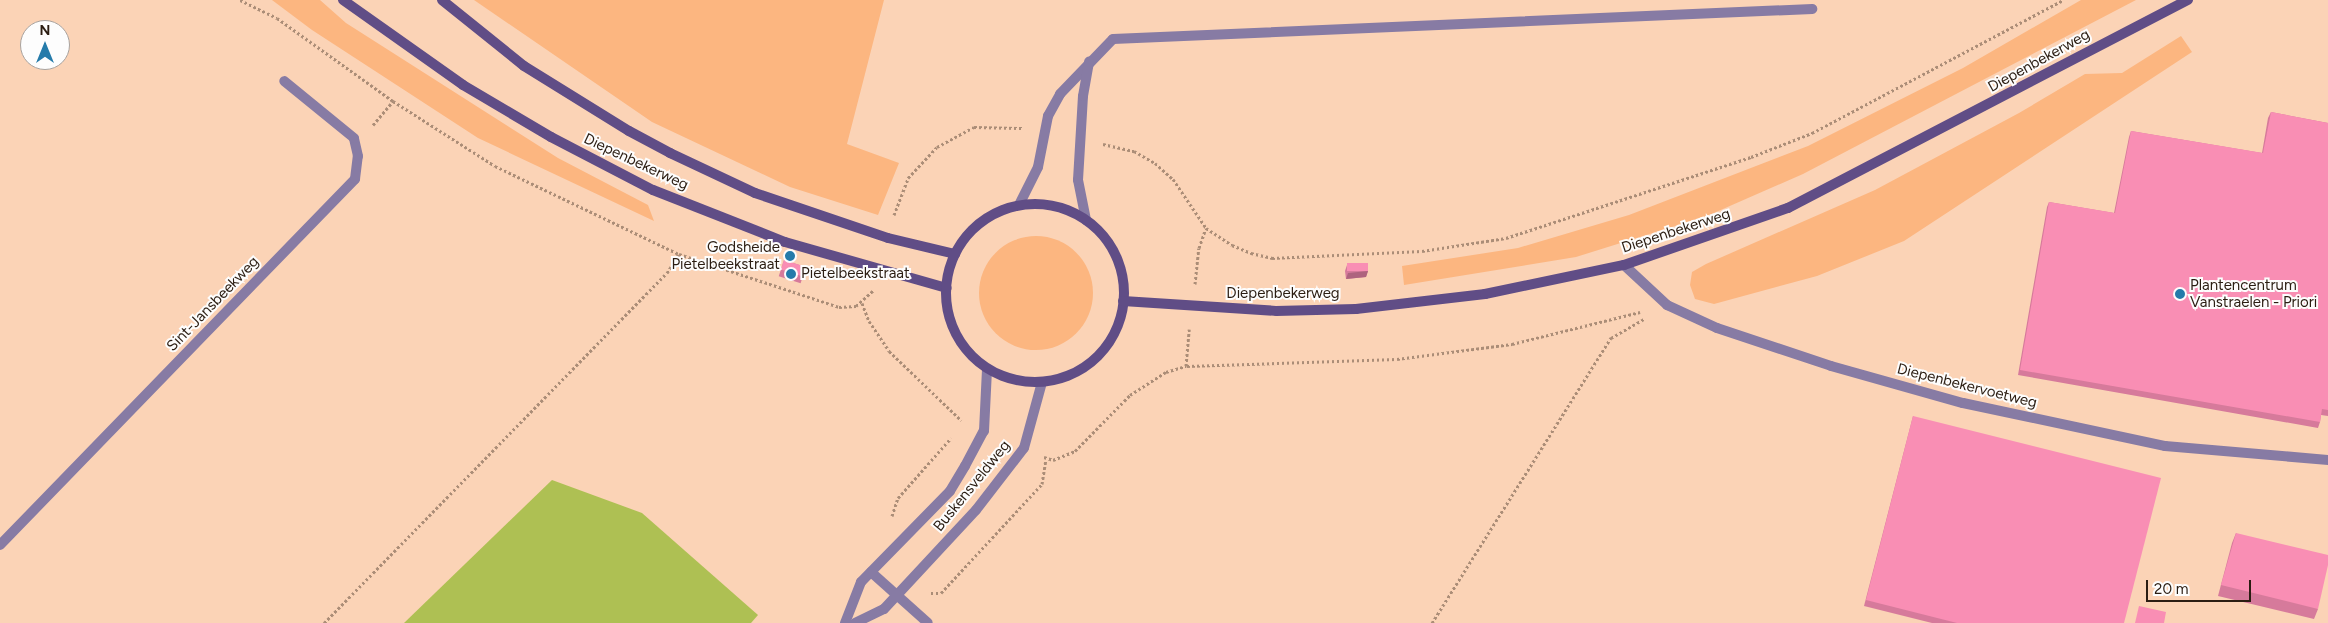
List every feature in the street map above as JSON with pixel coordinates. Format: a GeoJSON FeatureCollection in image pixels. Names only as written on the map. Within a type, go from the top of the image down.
{"type":"FeatureCollection","features":[{"type":"Feature","properties":{"kind":"main road","name":"Diepenbekerweg"},"geometry":{"type":"LineString","coordinates":[[343,0],[463,85],[550,137],[653,190],[786,242],[946,288]]}},
{"type":"Feature","properties":{"kind":"main road","name":"Diepenbekerweg"},"geometry":{"type":"LineString","coordinates":[[442,0],[524,66],[629,132],[670,153],[755,193],[888,238],[955,254]]}},
{"type":"Feature","properties":{"kind":"main road","name":"Diepenbekerweg"},"geometry":{"type":"LineString","coordinates":[[1123,300],[1276,311],[1356,309],[1485,294],[1624,265],[1788,208],[2188,0]]}},
{"type":"Feature","properties":{"kind":"main road"},"geometry":{"type":"LineString","coordinates":[[1018,205],[1054,205],[1086,220],[1101,232],[1121,267],[1123,300],[1118,326],[1096,358],[1080,370],[1042,382],[1023,384],[987,369],[961,343],[951,325],[946,310],[946,288],[955,254],[972,229],[986,218],[1018,205]]}},
{"type":"Feature","properties":{"kind":"street"},"geometry":{"type":"LineString","coordinates":[[1018,205],[1038,167],[1048,116],[1060,94],[1089,61],[1113,39],[1812,9]]}},
{"type":"Feature","properties":{"kind":"street"},"geometry":{"type":"LineString","coordinates":[[1086,220],[1078,180],[1083,96],[1089,61]]}},
{"type":"Feature","properties":{"kind":"street"},"geometry":{"type":"LineString","coordinates":[[284,81],[354,138]]}},
{"type":"Feature","properties":{"kind":"street","name":"Sint-Jansbeekweg"},"geometry":{"type":"LineString","coordinates":[[0,545],[355,179],[358,156],[354,138]]}},
{"type":"Feature","properties":{"kind":"street","name":"Diepenbekervoetweg"},"geometry":{"type":"LineString","coordinates":[[1624,265],[1667,305],[1717,328],[1831,366],[1963,403],[2165,446],[2328,460]]}},
{"type":"Feature","properties":{"kind":"street","name":"Buskensveldweg"},"geometry":{"type":"LineString","coordinates":[[845,623],[861,582],[950,491],[965,466],[984,431],[987,369]]}},
{"type":"Feature","properties":{"kind":"street","name":"Buskensveldweg"},"geometry":{"type":"LineString","coordinates":[[855,623],[884,609],[976,510],[1024,448],[1042,382]]}},
{"type":"Feature","properties":{"kind":"street"},"geometry":{"type":"LineString","coordinates":[[871,572],[898,594],[928,623]]}},
{"type":"Feature","properties":{"kind":"path"},"geometry":{"type":"LineString","coordinates":[[240,0],[277,18],[393,101],[495,166],[679,254],[825,304],[848,308],[862,304]]}},
{"type":"Feature","properties":{"kind":"path"},"geometry":{"type":"LineString","coordinates":[[1199,248],[1206,228],[1232,245],[1272,258],[1422,251],[1506,238],[1603,208],[1812,133],[2063,0]]}},
{"type":"Feature","properties":{"kind":"path"},"geometry":{"type":"LineString","coordinates":[[354,138],[374,124],[393,101]]}},
{"type":"Feature","properties":{"kind":"path"},"geometry":{"type":"LineString","coordinates":[[324,623],[667,273],[679,254]]}},
{"type":"Feature","properties":{"kind":"path"},"geometry":{"type":"LineString","coordinates":[[1186,366],[1397,359],[1512,344],[1594,326],[1667,305]]}},
{"type":"Feature","properties":{"kind":"path"},"geometry":{"type":"LineString","coordinates":[[1432,623],[1611,338],[1667,305]]}},
{"type":"Feature","properties":{"kind":"path"},"geometry":{"type":"LineString","coordinates":[[959,430],[965,423]]}},
{"type":"Feature","properties":{"kind":"path"},"geometry":{"type":"LineString","coordinates":[[888,526],[898,498],[953,436]]}},
{"type":"Feature","properties":{"kind":"path"},"geometry":{"type":"LineString","coordinates":[[898,594],[941,593],[1042,484],[1046,458]]}},
{"type":"Feature","properties":{"kind":"shaded area"},"geometry":{"type":"Polygon","coordinates":[[[272,0],[320,0],[346,23],[558,158],[648,205],[654,221],[478,138],[312,30],[272,0]]]}},
{"type":"Feature","properties":{"kind":"shaded area"},"geometry":{"type":"Polygon","coordinates":[[[474,0],[884,0],[847,144],[899,163],[878,215],[790,187],[652,122],[474,0]]]}},
{"type":"Feature","properties":{"kind":"shaded area"},"geometry":{"type":"Polygon","coordinates":[[[2081,0],[2136,0],[1803,174],[1707,216],[1576,257],[1404,285],[1402,266],[1518,248],[1629,215],[1808,146],[1963,68],[2081,0]]]}},
{"type":"Feature","properties":{"kind":"shaded area"},"geometry":{"type":"Polygon","coordinates":[[[2181,36],[2192,52],[1904,241],[1817,276],[1714,304],[1695,299],[1690,285],[1692,272],[1706,264],[1875,190],[2019,113],[2085,74],[2122,73],[2181,36]]]}},
{"type":"Feature","properties":{"kind":"shaded area"},"geometry":{"type":"Polygon","coordinates":[[[1036,236],[1058,240],[1068,245],[1084,261],[1089,271],[1093,293],[1089,315],[1084,325],[1068,341],[1058,346],[1036,350],[1014,346],[1004,341],[988,325],[983,315],[979,293],[983,271],[988,261],[1004,245],[1014,240],[1036,236]]]}},
{"type":"Feature","properties":{"kind":"shaded area"},"geometry":{"type":"Polygon","coordinates":[[[552,480],[642,513],[758,615],[751,623],[404,623],[552,480]]]}},
{"type":"Feature","properties":{"kind":"building","name":"Plantencentrum Vanstraelen - Priori"},"geometry":{"type":"Polygon","coordinates":[[[2271,112],[2328,123],[2328,410],[2322,409],[2320,422],[2020,370],[2049,202],[2115,213],[2131,131],[2263,153],[2271,112]]]}},
{"type":"Feature","properties":{"kind":"building"},"geometry":{"type":"Polygon","coordinates":[[[784,260],[806,267],[803,277],[781,270],[784,260]]]}},
{"type":"Feature","properties":{"kind":"building"},"geometry":{"type":"Polygon","coordinates":[[[1347,263],[1368,263],[1368,271],[1347,271],[1347,263]]]}},
{"type":"Feature","properties":{"kind":"building"},"geometry":{"type":"Polygon","coordinates":[[[1913,416],[2161,478],[2124,623],[1957,623],[1866,600],[1913,416]]]}},
{"type":"Feature","properties":{"kind":"building"},"geometry":{"type":"Polygon","coordinates":[[[2236,533],[2328,555],[2328,565],[2318,609],[2221,585],[2236,533]]]}},
{"type":"Feature","properties":{"kind":"building"},"geometry":{"type":"Polygon","coordinates":[[[2139,606],[2166,612],[2164,623],[2135,623],[2139,606]]]}},
{"type":"Feature","properties":{"kind":"place","name":"Godsheide Pietelbeekstraat"},"geometry":{"type":"Point","coordinates":[790,256]}},
{"type":"Feature","properties":{"kind":"place","name":"Pietelbeekstraat"},"geometry":{"type":"Point","coordinates":[791,274]}},
{"type":"Feature","properties":{"kind":"place","name":"Plantencentrum Vanstraelen - Priori"},"geometry":{"type":"Point","coordinates":[2180,294]}}]}
